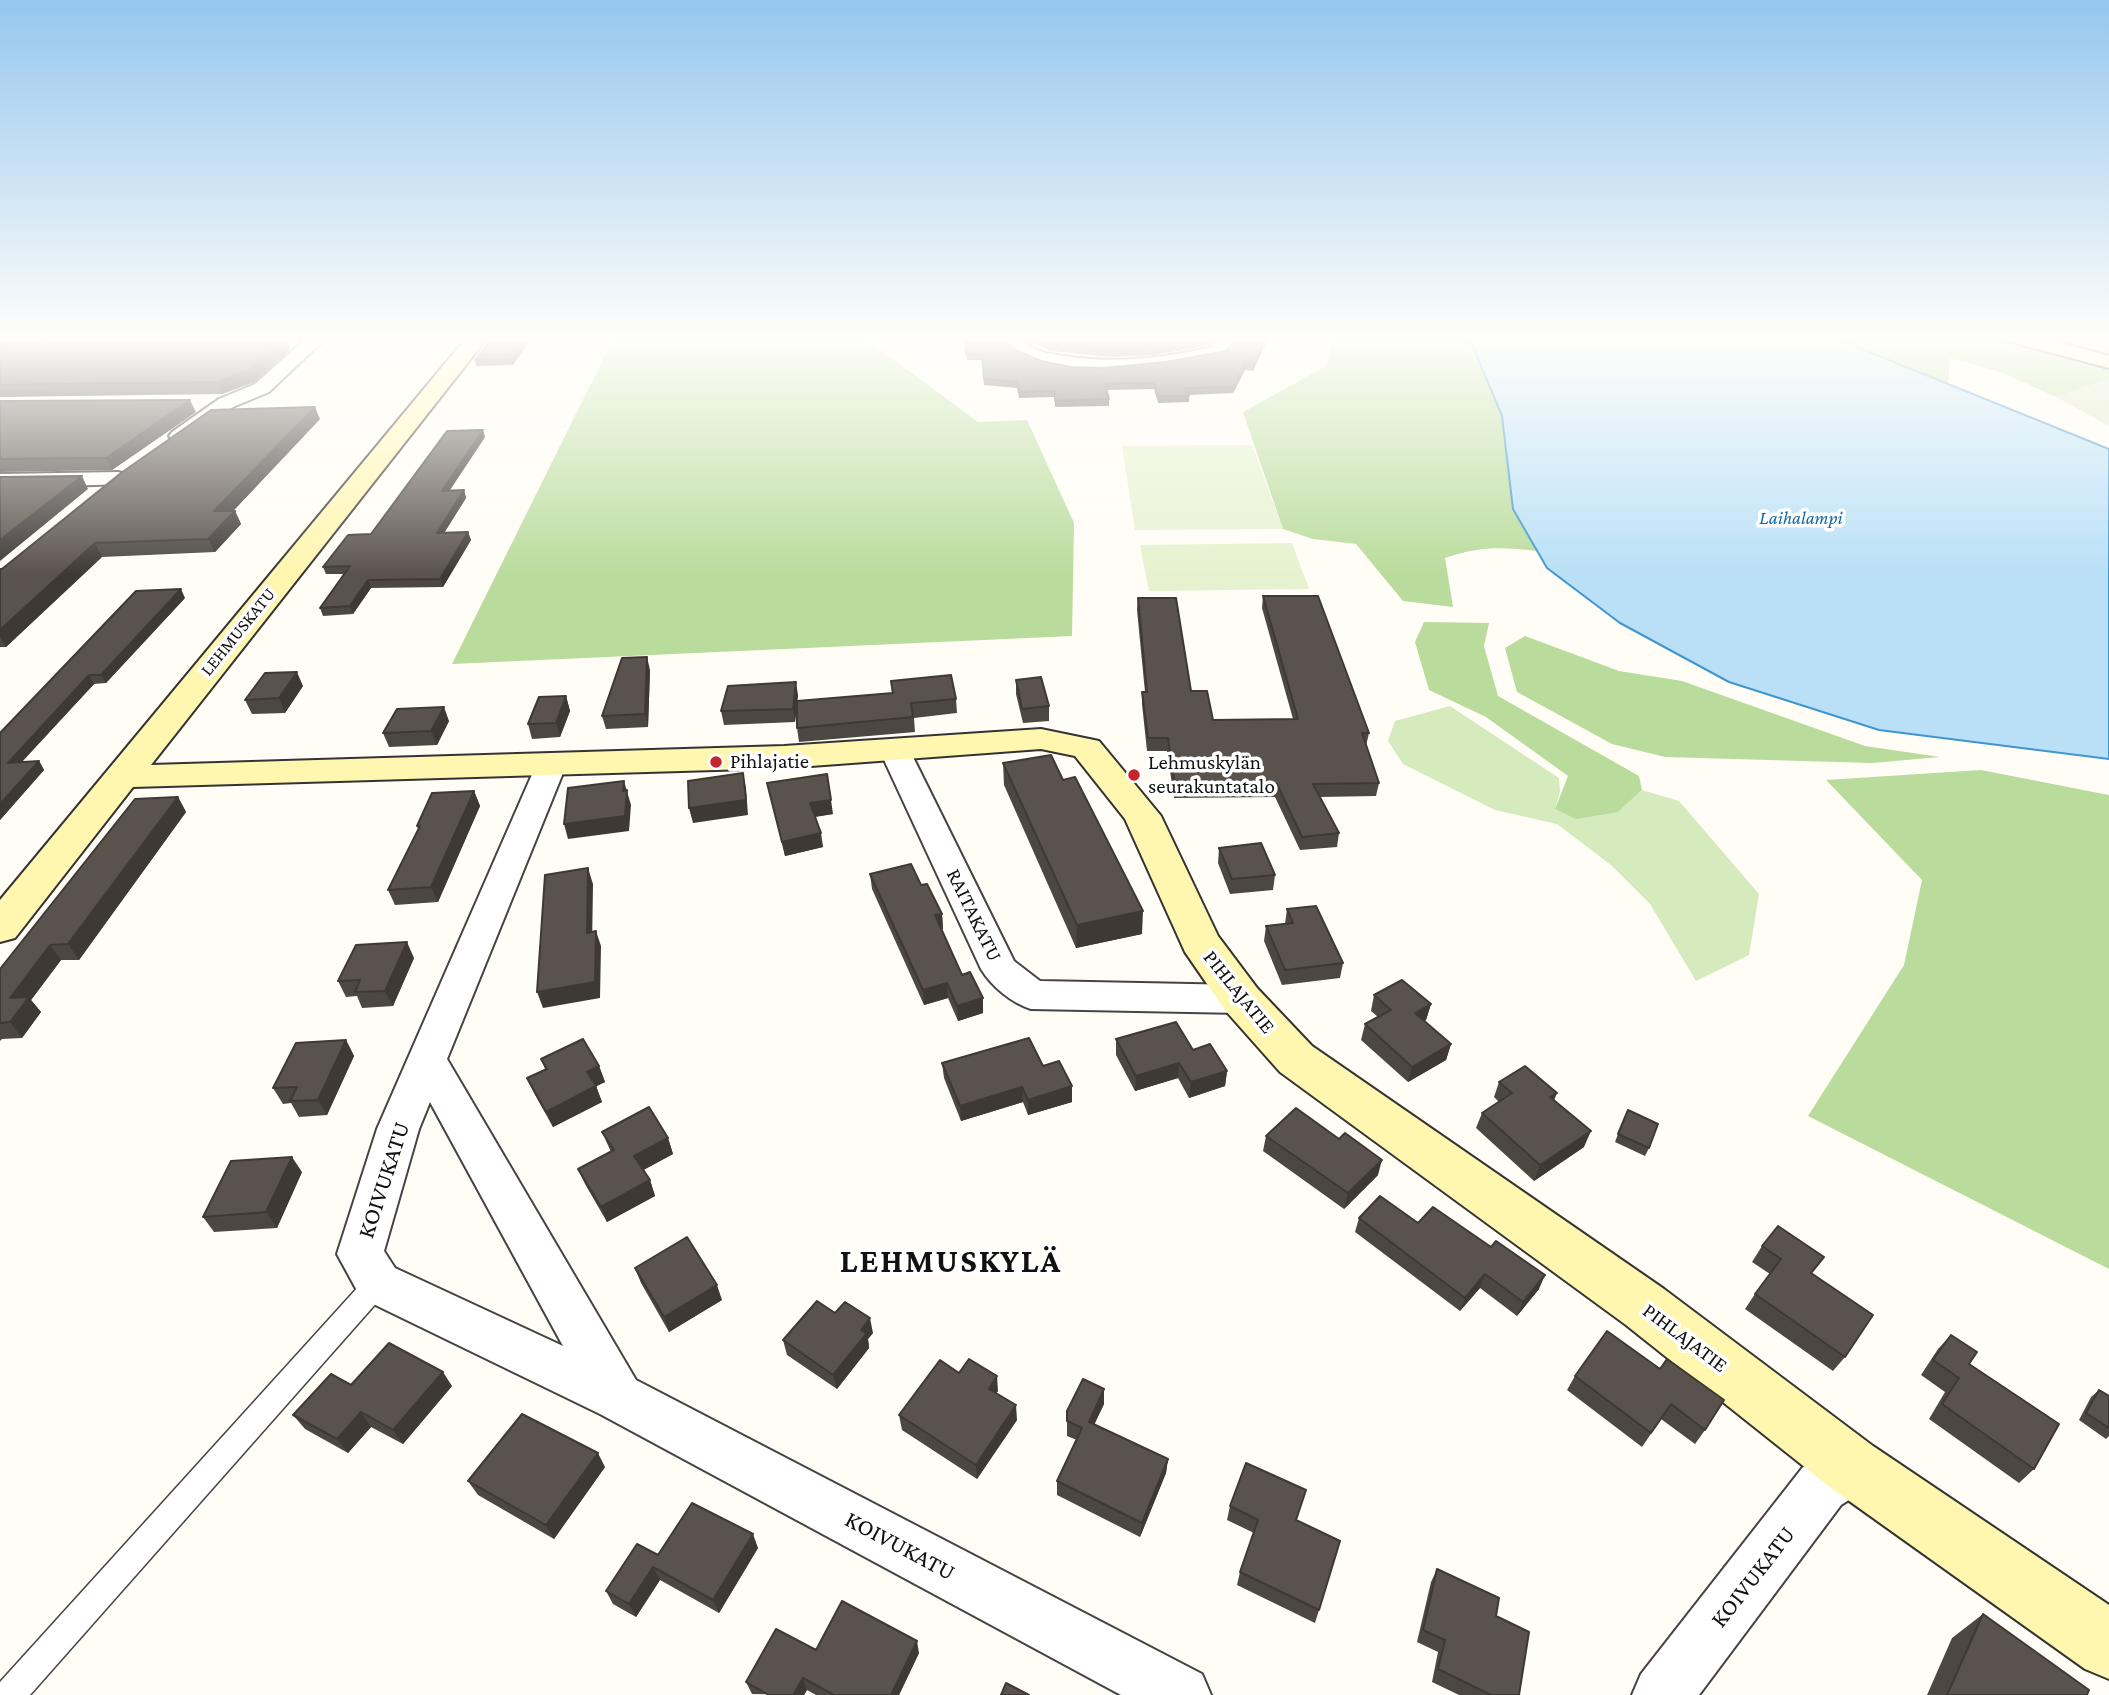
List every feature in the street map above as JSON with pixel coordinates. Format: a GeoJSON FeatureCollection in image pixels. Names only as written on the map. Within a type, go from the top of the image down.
{"type":"FeatureCollection","features":[{"type":"Feature","properties":{"kind":"street"},"geometry":{"type":"LineString","coordinates":[[161,449],[207,416]]}},
{"type":"Feature","properties":{"kind":"street","name":"LEHMUSKATU"},"geometry":{"type":"LineString","coordinates":[[0,928],[414,416]]}},
{"type":"Feature","properties":{"kind":"street"},"geometry":{"type":"LineString","coordinates":[[97,497],[140,464]]}},
{"type":"Feature","properties":{"kind":"street"},"geometry":{"type":"LineString","coordinates":[[0,481],[118,479]]}},
{"type":"Feature","properties":{"kind":"street","name":"PIHLAJATIE"},"geometry":{"type":"LineString","coordinates":[[120,777],[784,757],[1041,739],[1087,748],[1142,816],[1200,942],[1241,999],[1296,1059],[1645,1307],[1852,1467],[2109,1645]]}},
{"type":"Feature","properties":{"kind":"street","name":"RAITAKATU"},"geometry":{"type":"LineString","coordinates":[[894,749],[1000,969],[1031,995],[1241,999]]}},
{"type":"Feature","properties":{"kind":"street","name":"KOIVUKATU"},"geometry":{"type":"LineString","coordinates":[[552,763],[398,1129],[360,1254],[378,1283],[618,1397],[1181,1695]]}},
{"type":"Feature","properties":{"kind":"street"},"geometry":{"type":"LineString","coordinates":[[428,1061],[618,1397]]}},
{"type":"Feature","properties":{"kind":"street","name":"KOIVUKATU"},"geometry":{"type":"LineString","coordinates":[[1662,1695],[1822,1486],[1852,1467]]}},
{"type":"Feature","properties":{"kind":"lane"},"geometry":{"type":"LineString","coordinates":[[9,1695],[378,1283]]}},
{"type":"Feature","properties":{"kind":"green space"},"geometry":{"type":"Polygon","coordinates":[[[575,416],[970,416],[978,422],[1027,420],[1074,523],[1072,636],[452,664],[575,416]]]}},
{"type":"Feature","properties":{"kind":"green space"},"geometry":{"type":"Polygon","coordinates":[[[1244,416],[1502,416],[1513,509],[1537,551],[1491,548],[1445,558],[1453,607],[1403,601],[1356,544],[1313,539],[1283,529],[1244,416]]]}},
{"type":"Feature","properties":{"kind":"green space"},"geometry":{"type":"Polygon","coordinates":[[[2091,416],[2109,416],[2109,426],[2091,416]]]}},
{"type":"Feature","properties":{"kind":"green space"},"geometry":{"type":"Polygon","coordinates":[[[1252,445],[1283,529],[1135,530],[1122,446],[1252,445]]]}},
{"type":"Feature","properties":{"kind":"green space"},"geometry":{"type":"Polygon","coordinates":[[[1292,543],[1309,589],[1149,591],[1140,545],[1292,543]]]}},
{"type":"Feature","properties":{"kind":"green space"},"geometry":{"type":"Polygon","coordinates":[[[1424,622],[1489,623],[1484,646],[1498,696],[1639,776],[1642,790],[1618,812],[1576,819],[1555,809],[1568,776],[1486,717],[1429,690],[1415,642],[1424,622]]]}},
{"type":"Feature","properties":{"kind":"green space"},"geometry":{"type":"Polygon","coordinates":[[[1525,636],[1619,671],[1682,681],[1865,746],[1940,757],[1872,763],[1665,757],[1612,744],[1517,692],[1505,648],[1525,636]]]}},
{"type":"Feature","properties":{"kind":"green space"},"geometry":{"type":"Polygon","coordinates":[[[1450,706],[1559,778],[1560,792],[1555,809],[1618,812],[1642,790],[1679,801],[1759,894],[1749,955],[1696,981],[1650,904],[1611,865],[1557,824],[1495,810],[1403,764],[1388,741],[1395,721],[1450,706]]]}},
{"type":"Feature","properties":{"kind":"green space"},"geometry":{"type":"Polygon","coordinates":[[[1981,770],[2109,795],[2109,1269],[1808,1116],[1904,965],[1922,880],[1826,780],[1981,770]]]}},
{"type":"Feature","properties":{"kind":"water","name":"Laihalampi"},"geometry":{"type":"Polygon","coordinates":[[[1502,416],[2028,416],[2109,449],[2109,759],[1879,730],[1729,682],[1620,623],[1547,568],[1513,509],[1502,416]]]}},
{"type":"Feature","properties":{"kind":"building"},"geometry":{"type":"Polygon","coordinates":[[[0,416],[167,416],[106,458],[0,459],[0,416]]]}},
{"type":"Feature","properties":{"kind":"building"},"geometry":{"type":"Polygon","coordinates":[[[202,416],[306,416],[214,511],[235,511],[208,539],[95,543],[0,630],[0,569],[121,473],[202,416]]]}},
{"type":"Feature","properties":{"kind":"building"},"geometry":{"type":"Polygon","coordinates":[[[483,430],[442,491],[464,490],[437,533],[468,532],[440,579],[368,580],[350,606],[320,608],[350,566],[323,567],[348,535],[371,534],[447,431],[483,430]]]}},
{"type":"Feature","properties":{"kind":"building"},"geometry":{"type":"Polygon","coordinates":[[[82,476],[0,540],[0,477],[82,476]]]}},
{"type":"Feature","properties":{"kind":"building"},"geometry":{"type":"Polygon","coordinates":[[[181,589],[101,675],[89,675],[8,763],[39,761],[0,804],[0,733],[136,591],[181,589]]]}},
{"type":"Feature","properties":{"kind":"building"},"geometry":{"type":"Polygon","coordinates":[[[1263,596],[1318,596],[1369,733],[1362,733],[1379,783],[1313,784],[1339,833],[1302,837],[1277,784],[1175,785],[1168,738],[1148,738],[1142,692],[1147,692],[1138,598],[1176,598],[1191,691],[1207,691],[1213,720],[1298,719],[1263,596]]]}},
{"type":"Feature","properties":{"kind":"building"},"geometry":{"type":"Polygon","coordinates":[[[647,657],[645,714],[602,716],[622,658],[647,657]]]}},
{"type":"Feature","properties":{"kind":"building"},"geometry":{"type":"Polygon","coordinates":[[[297,672],[279,698],[245,700],[265,673],[297,672]]]}},
{"type":"Feature","properties":{"kind":"building"},"geometry":{"type":"Polygon","coordinates":[[[951,675],[956,699],[911,703],[913,717],[797,728],[797,701],[893,693],[891,681],[951,675]]]}},
{"type":"Feature","properties":{"kind":"building"},"geometry":{"type":"Polygon","coordinates":[[[1041,677],[1049,706],[1022,709],[1016,680],[1041,677]]]}},
{"type":"Feature","properties":{"kind":"building"},"geometry":{"type":"Polygon","coordinates":[[[796,682],[793,709],[721,711],[728,686],[796,682]]]}},
{"type":"Feature","properties":{"kind":"building"},"geometry":{"type":"Polygon","coordinates":[[[566,696],[556,723],[528,724],[539,697],[566,696]]]}},
{"type":"Feature","properties":{"kind":"building"},"geometry":{"type":"Polygon","coordinates":[[[444,707],[431,731],[383,733],[397,709],[444,707]]]}},
{"type":"Feature","properties":{"kind":"building"},"geometry":{"type":"Polygon","coordinates":[[[1051,755],[1063,780],[1075,777],[1143,911],[1077,925],[1003,763],[1051,755]]]}},
{"type":"Feature","properties":{"kind":"building"},"geometry":{"type":"Polygon","coordinates":[[[743,773],[746,800],[689,808],[688,781],[743,773]]]}},
{"type":"Feature","properties":{"kind":"building"},"geometry":{"type":"Polygon","coordinates":[[[827,774],[831,800],[810,803],[821,833],[782,842],[767,783],[827,774]]]}},
{"type":"Feature","properties":{"kind":"building"},"geometry":{"type":"Polygon","coordinates":[[[624,781],[623,791],[627,790],[625,816],[564,824],[568,788],[624,781]]]}},
{"type":"Feature","properties":{"kind":"building"},"geometry":{"type":"Polygon","coordinates":[[[474,791],[431,887],[388,890],[420,826],[417,826],[432,793],[474,791]]]}},
{"type":"Feature","properties":{"kind":"building"},"geometry":{"type":"Polygon","coordinates":[[[178,797],[68,944],[50,945],[10,998],[29,997],[10,1022],[0,1023],[0,969],[135,799],[178,797]]]}},
{"type":"Feature","properties":{"kind":"building"},"geometry":{"type":"Polygon","coordinates":[[[1261,843],[1275,875],[1232,879],[1219,848],[1261,843]]]}},
{"type":"Feature","properties":{"kind":"building"},"geometry":{"type":"Polygon","coordinates":[[[911,864],[921,885],[927,884],[942,914],[935,915],[962,975],[970,972],[983,998],[957,1006],[947,983],[923,990],[870,874],[911,864]]]}},
{"type":"Feature","properties":{"kind":"building"},"geometry":{"type":"Polygon","coordinates":[[[588,868],[587,933],[596,931],[595,982],[537,992],[545,875],[588,868]]]}},
{"type":"Feature","properties":{"kind":"building"},"geometry":{"type":"Polygon","coordinates":[[[1316,906],[1343,963],[1285,970],[1266,926],[1293,923],[1287,909],[1316,906]]]}},
{"type":"Feature","properties":{"kind":"building"},"geometry":{"type":"Polygon","coordinates":[[[407,942],[385,991],[355,992],[360,980],[338,981],[356,945],[407,942]]]}},
{"type":"Feature","properties":{"kind":"building"},"geometry":{"type":"Polygon","coordinates":[[[1402,980],[1431,1004],[1415,1013],[1451,1044],[1412,1067],[1365,1024],[1391,1010],[1374,995],[1402,980]]]}},
{"type":"Feature","properties":{"kind":"building"},"geometry":{"type":"Polygon","coordinates":[[[1176,1022],[1193,1050],[1210,1044],[1227,1071],[1191,1082],[1179,1063],[1136,1076],[1116,1039],[1176,1022]]]}},
{"type":"Feature","properties":{"kind":"building"},"geometry":{"type":"Polygon","coordinates":[[[1029,1038],[1043,1066],[1059,1061],[1072,1086],[1028,1100],[1022,1087],[960,1106],[942,1063],[1029,1038]]]}},
{"type":"Feature","properties":{"kind":"building"},"geometry":{"type":"Polygon","coordinates":[[[583,1039],[599,1066],[587,1072],[596,1086],[546,1112],[527,1078],[547,1069],[541,1059],[583,1039]]]}},
{"type":"Feature","properties":{"kind":"building"},"geometry":{"type":"Polygon","coordinates":[[[346,1040],[318,1100],[290,1101],[297,1087],[273,1088],[296,1043],[346,1040]]]}},
{"type":"Feature","properties":{"kind":"building"},"geometry":{"type":"Polygon","coordinates":[[[1525,1066],[1557,1093],[1550,1097],[1591,1131],[1540,1165],[1482,1113],[1512,1093],[1499,1082],[1525,1066]]]}},
{"type":"Feature","properties":{"kind":"building"},"geometry":{"type":"Polygon","coordinates":[[[649,1107],[668,1138],[634,1156],[650,1180],[601,1207],[578,1169],[614,1150],[602,1132],[649,1107]]]}},
{"type":"Feature","properties":{"kind":"building"},"geometry":{"type":"Polygon","coordinates":[[[1296,1108],[1339,1139],[1345,1133],[1382,1160],[1348,1193],[1266,1136],[1296,1108]]]}},
{"type":"Feature","properties":{"kind":"building"},"geometry":{"type":"Polygon","coordinates":[[[1628,1110],[1658,1124],[1649,1148],[1618,1134],[1628,1110]]]}},
{"type":"Feature","properties":{"kind":"building"},"geometry":{"type":"Polygon","coordinates":[[[292,1157],[266,1212],[203,1217],[231,1161],[292,1157]]]}},
{"type":"Feature","properties":{"kind":"building"},"geometry":{"type":"Polygon","coordinates":[[[1380,1196],[1418,1223],[1433,1207],[1491,1247],[1496,1241],[1545,1275],[1523,1302],[1485,1274],[1465,1298],[1359,1218],[1380,1196]]]}},
{"type":"Feature","properties":{"kind":"building"},"geometry":{"type":"Polygon","coordinates":[[[1778,1226],[1824,1257],[1811,1273],[1873,1315],[1845,1357],[1755,1294],[1781,1259],[1762,1246],[1778,1226]]]}},
{"type":"Feature","properties":{"kind":"building"},"geometry":{"type":"Polygon","coordinates":[[[687,1237],[717,1285],[664,1317],[635,1268],[687,1237]]]}},
{"type":"Feature","properties":{"kind":"building"},"geometry":{"type":"Polygon","coordinates":[[[817,1301],[835,1313],[845,1302],[870,1318],[861,1330],[867,1333],[833,1375],[783,1340],[817,1301]]]}},
{"type":"Feature","properties":{"kind":"building"},"geometry":{"type":"Polygon","coordinates":[[[1607,1331],[1660,1369],[1667,1359],[1724,1400],[1705,1430],[1671,1404],[1651,1433],[1575,1376],[1607,1331]]]}},
{"type":"Feature","properties":{"kind":"building"},"geometry":{"type":"Polygon","coordinates":[[[1951,1335],[1977,1352],[1969,1364],[2059,1424],[2034,1469],[1942,1404],[1959,1378],[1933,1360],[1951,1335]]]}},
{"type":"Feature","properties":{"kind":"building"},"geometry":{"type":"Polygon","coordinates":[[[389,1343],[443,1372],[393,1430],[361,1412],[337,1439],[293,1415],[331,1374],[351,1385],[389,1343]]]}},
{"type":"Feature","properties":{"kind":"building"},"geometry":{"type":"Polygon","coordinates":[[[969,1359],[997,1376],[989,1389],[1016,1405],[976,1465],[899,1415],[940,1360],[959,1373],[969,1359]]]}},
{"type":"Feature","properties":{"kind":"building"},"geometry":{"type":"Polygon","coordinates":[[[1083,1379],[1104,1389],[1089,1422],[1168,1459],[1142,1523],[1057,1481],[1082,1428],[1067,1421],[1067,1411],[1083,1379]]]}},
{"type":"Feature","properties":{"kind":"building"},"geometry":{"type":"Polygon","coordinates":[[[2099,1390],[2109,1396],[2109,1428],[2086,1413],[2099,1390]]]}},
{"type":"Feature","properties":{"kind":"building"},"geometry":{"type":"Polygon","coordinates":[[[522,1414],[598,1453],[546,1525],[468,1481],[522,1414]]]}},
{"type":"Feature","properties":{"kind":"building"},"geometry":{"type":"Polygon","coordinates":[[[1246,1463],[1306,1490],[1296,1520],[1340,1541],[1319,1610],[1240,1572],[1258,1520],[1230,1506],[1246,1463]]]}},
{"type":"Feature","properties":{"kind":"building"},"geometry":{"type":"Polygon","coordinates":[[[692,1503],[753,1534],[713,1600],[653,1567],[629,1604],[606,1591],[637,1544],[658,1555],[692,1503]]]}},
{"type":"Feature","properties":{"kind":"building"},"geometry":{"type":"Polygon","coordinates":[[[1437,1569],[1499,1598],[1496,1616],[1529,1632],[1519,1695],[1491,1695],[1438,1669],[1445,1640],[1423,1630],[1437,1569]]]}},
{"type":"Feature","properties":{"kind":"building"},"geometry":{"type":"Polygon","coordinates":[[[842,1601],[917,1641],[891,1695],[834,1695],[803,1678],[793,1695],[769,1695],[746,1682],[776,1629],[816,1650],[842,1601]]]}},
{"type":"Feature","properties":{"kind":"building"},"geometry":{"type":"Polygon","coordinates":[[[1983,1614],[2089,1690],[2087,1695],[1947,1695],[1983,1614]]]}},
{"type":"Feature","properties":{"kind":"building"},"geometry":{"type":"Polygon","coordinates":[[[1006,1683],[1029,1695],[1001,1695],[1006,1683]]]}},
{"type":"Feature","properties":{"kind":"place","name":"Pihlajatie"},"geometry":{"type":"Point","coordinates":[716,762]}},
{"type":"Feature","properties":{"kind":"place","name":"Lehmuskylän seurakuntatalo"},"geometry":{"type":"Point","coordinates":[1134,775]}},
{"type":"Feature","properties":{"kind":"district","name":"LEHMUSKYLÄ"},"geometry":{"type":"Point","coordinates":[951,1262]}}]}
